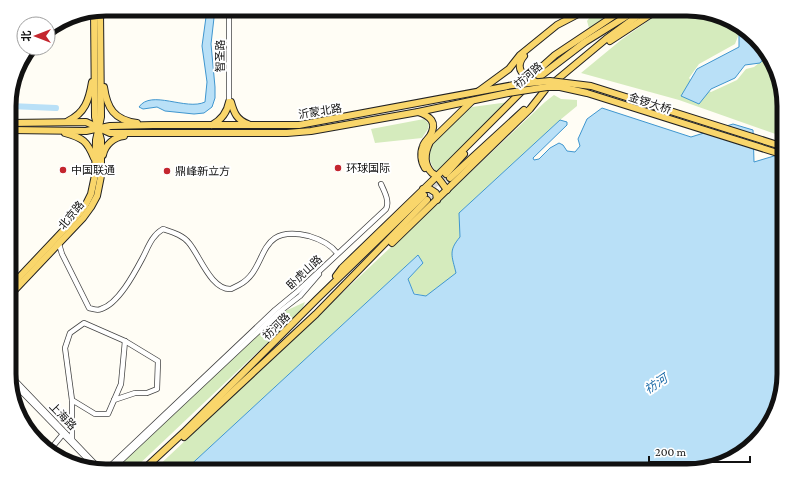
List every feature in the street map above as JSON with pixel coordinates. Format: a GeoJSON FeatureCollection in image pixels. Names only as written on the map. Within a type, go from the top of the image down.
{"type":"FeatureCollection","features":[{"type":"Feature","properties":{"kind":"main road","name":"北京路"},"geometry":{"type":"LineString","coordinates":[[99,128],[101,117],[100,16]]}},
{"type":"Feature","properties":{"kind":"main road"},"geometry":{"type":"LineString","coordinates":[[478,92],[509,69],[520,55],[551,30],[572,16]]}},
{"type":"Feature","properties":{"kind":"main road"},"geometry":{"type":"LineString","coordinates":[[538,82],[526,76],[519,69],[522,58],[559,26],[577,16]]}},
{"type":"Feature","properties":{"kind":"main road"},"geometry":{"type":"LineString","coordinates":[[469,144],[515,90],[555,55],[613,16]]}},
{"type":"Feature","properties":{"kind":"main road","name":"祊河路"},"geometry":{"type":"LineString","coordinates":[[626,16],[604,29],[526,87],[448,176],[566,72],[606,39],[637,16]]}},
{"type":"Feature","properties":{"kind":"main road","name":"祊河路"},"geometry":{"type":"LineString","coordinates":[[566,72],[648,16]]}},
{"type":"Feature","properties":{"kind":"main road","name":"北京路"},"geometry":{"type":"LineString","coordinates":[[16,281],[75,218],[86,204],[94,184],[102,140],[95,117],[94,17]]}},
{"type":"Feature","properties":{"kind":"main road"},"geometry":{"type":"LineString","coordinates":[[561,60],[592,30]]}},
{"type":"Feature","properties":{"kind":"main road"},"geometry":{"type":"LineString","coordinates":[[62,122],[69,121],[76,117],[84,109],[90,94],[95,62]]}},
{"type":"Feature","properties":{"kind":"main road"},"geometry":{"type":"LineString","coordinates":[[101,68],[106,99],[115,115],[132,122],[153,124]]}},
{"type":"Feature","properties":{"kind":"main road","name":"沂蒙北路"},"geometry":{"type":"LineString","coordinates":[[16,130],[86,131],[110,126],[153,124],[299,125],[416,102],[538,82]]}},
{"type":"Feature","properties":{"kind":"main road","name":"金锣大桥"},"geometry":{"type":"LineString","coordinates":[[538,82],[560,82],[591,86],[777,145]]}},
{"type":"Feature","properties":{"kind":"main road"},"geometry":{"type":"LineString","coordinates":[[425,195],[435,178],[526,87]]}},
{"type":"Feature","properties":{"kind":"main road","name":"金锣大桥"},"geometry":{"type":"LineString","coordinates":[[508,93],[547,87],[572,89],[777,154]]}},
{"type":"Feature","properties":{"kind":"main road"},"geometry":{"type":"LineString","coordinates":[[316,314],[437,200],[530,109],[545,90]]}},
{"type":"Feature","properties":{"kind":"main road","name":"沂蒙北路"},"geometry":{"type":"LineString","coordinates":[[16,124],[86,122],[110,133],[287,133],[311,131],[418,112],[508,93]]}},
{"type":"Feature","properties":{"kind":"main road"},"geometry":{"type":"LineString","coordinates":[[435,178],[427,165],[425,153],[427,148],[430,142],[472,101]]}},
{"type":"Feature","properties":{"kind":"main road"},"geometry":{"type":"LineString","coordinates":[[211,125],[217,122],[227,112],[230,102]]}},
{"type":"Feature","properties":{"kind":"main road"},"geometry":{"type":"LineString","coordinates":[[230,102],[238,118],[252,125]]}},
{"type":"Feature","properties":{"kind":"main road"},"geometry":{"type":"LineString","coordinates":[[418,112],[428,115],[432,121],[433,129],[423,145],[421,153],[423,165],[447,190]]}},
{"type":"Feature","properties":{"kind":"main road"},"geometry":{"type":"LineString","coordinates":[[58,131],[82,138],[89,145],[98,163]]}},
{"type":"Feature","properties":{"kind":"main road"},"geometry":{"type":"LineString","coordinates":[[98,163],[104,150],[114,139],[120,136],[148,133]]}},
{"type":"Feature","properties":{"kind":"main road","name":"北京路"},"geometry":{"type":"LineString","coordinates":[[16,289],[84,218],[91,207],[100,185],[98,163]]}},
{"type":"Feature","properties":{"kind":"main road"},"geometry":{"type":"LineString","coordinates":[[425,195],[433,190],[436,193],[437,200]]}},
{"type":"Feature","properties":{"kind":"main road","name":"祊河路"},"geometry":{"type":"LineString","coordinates":[[150,464],[184,432],[317,299],[342,268],[425,195]]}},
{"type":"Feature","properties":{"kind":"main road","name":"祊河路"},"geometry":{"type":"LineString","coordinates":[[155,464],[316,314],[425,195]]}},
{"type":"Feature","properties":{"kind":"main road"},"geometry":{"type":"LineString","coordinates":[[145,464],[184,432]]}},
{"type":"Feature","properties":{"kind":"street","name":"智圣路"},"geometry":{"type":"LineString","coordinates":[[230,16],[230,102]]}},
{"type":"Feature","properties":{"kind":"street","name":"卧虎山路"},"geometry":{"type":"LineString","coordinates":[[117,464],[278,313],[300,296],[337,253],[386,209],[388,205],[381,184]]}},
{"type":"Feature","properties":{"kind":"street"},"geometry":{"type":"LineString","coordinates":[[59,244],[62,254],[89,308],[99,310],[109,306],[124,288],[142,260],[155,233],[163,229],[176,234],[189,242],[208,274],[220,286],[231,289],[243,283],[254,272],[266,246],[278,236],[298,233],[317,238],[337,253]]}},
{"type":"Feature","properties":{"kind":"street"},"geometry":{"type":"LineString","coordinates":[[72,439],[72,400],[65,348],[70,332],[84,323],[125,341],[158,361],[157,389],[147,394],[135,393],[114,400]]}},
{"type":"Feature","properties":{"kind":"street"},"geometry":{"type":"LineString","coordinates":[[72,400],[95,414],[108,414],[121,384],[125,341]]}},
{"type":"Feature","properties":{"kind":"street","name":"上海路"},"geometry":{"type":"LineString","coordinates":[[17,382],[94,463]]}},
{"type":"Feature","properties":{"kind":"street","name":"上海路"},"geometry":{"type":"LineString","coordinates":[[17,387],[91,462]]}},
{"type":"Feature","properties":{"kind":"street"},"geometry":{"type":"LineString","coordinates":[[53,446],[63,434]]}},
{"type":"Feature","properties":{"kind":"green space"},"geometry":{"type":"Polygon","coordinates":[[[591,16],[607,16],[589,28],[587,21],[591,16]]]}},
{"type":"Feature","properties":{"kind":"green space"},"geometry":{"type":"Polygon","coordinates":[[[655,16],[699,17],[711,19],[732,28],[739,33],[735,44],[699,64],[689,78],[696,86],[711,92],[737,80],[746,69],[754,67],[764,59],[774,82],[777,100],[777,135],[679,100],[581,73],[621,40],[655,16]]]}},
{"type":"Feature","properties":{"kind":"green space"},"geometry":{"type":"Polygon","coordinates":[[[554,95],[561,99],[577,100],[577,106],[459,213],[460,237],[452,250],[457,273],[426,296],[414,293],[408,279],[423,263],[418,255],[192,464],[160,464],[554,95]]]}},
{"type":"Feature","properties":{"kind":"green space"},"geometry":{"type":"Polygon","coordinates":[[[509,102],[436,172],[430,158],[432,143],[462,114],[472,107],[509,102]]]}},
{"type":"Feature","properties":{"kind":"green space"},"geometry":{"type":"Polygon","coordinates":[[[424,119],[429,124],[428,129],[422,138],[375,143],[371,129],[424,119]]]}},
{"type":"Feature","properties":{"kind":"green space"},"geometry":{"type":"Polygon","coordinates":[[[305,302],[302,310],[139,464],[120,464],[283,312],[305,302]]]}},
{"type":"Feature","properties":{"kind":"water"},"geometry":{"type":"Polygon","coordinates":[[[214,16],[211,44],[215,98],[212,107],[204,113],[194,114],[165,111],[157,107],[143,109],[139,107],[145,102],[152,100],[188,104],[205,102],[207,82],[202,46],[206,17],[214,16]]]}},
{"type":"Feature","properties":{"kind":"water"},"geometry":{"type":"Polygon","coordinates":[[[739,33],[751,42],[764,59],[760,63],[745,65],[735,78],[711,89],[699,104],[681,96],[697,69],[739,47],[739,33]]]}},
{"type":"Feature","properties":{"kind":"water","name":"祊河"},"geometry":{"type":"Polygon","coordinates":[[[602,108],[691,137],[733,124],[753,130],[754,162],[777,155],[777,380],[774,398],[765,419],[755,433],[746,442],[727,455],[693,464],[192,464],[418,255],[423,263],[408,279],[414,294],[426,296],[456,273],[452,250],[460,237],[459,213],[560,120],[567,122],[567,125],[533,158],[534,160],[539,159],[550,148],[559,143],[563,145],[567,151],[575,152],[580,146],[578,139],[587,119],[602,108]]]}},
{"type":"Feature","properties":{"kind":"waterway"},"geometry":{"type":"LineString","coordinates":[[16,106],[56,108]]}},
{"type":"Feature","properties":{"kind":"tunnel"},"geometry":{"type":"LineString","coordinates":[[427,192],[446,174]]}},
{"type":"Feature","properties":{"kind":"tunnel"},"geometry":{"type":"LineString","coordinates":[[427,200],[450,178]]}},
{"type":"Feature","properties":{"kind":"place","name":"环球国际"},"geometry":{"type":"Point","coordinates":[338,168]}},
{"type":"Feature","properties":{"kind":"place","name":"中国联通"},"geometry":{"type":"Point","coordinates":[63,170]}},
{"type":"Feature","properties":{"kind":"place","name":"鼎峰新立方"},"geometry":{"type":"Point","coordinates":[167,171]}}]}
